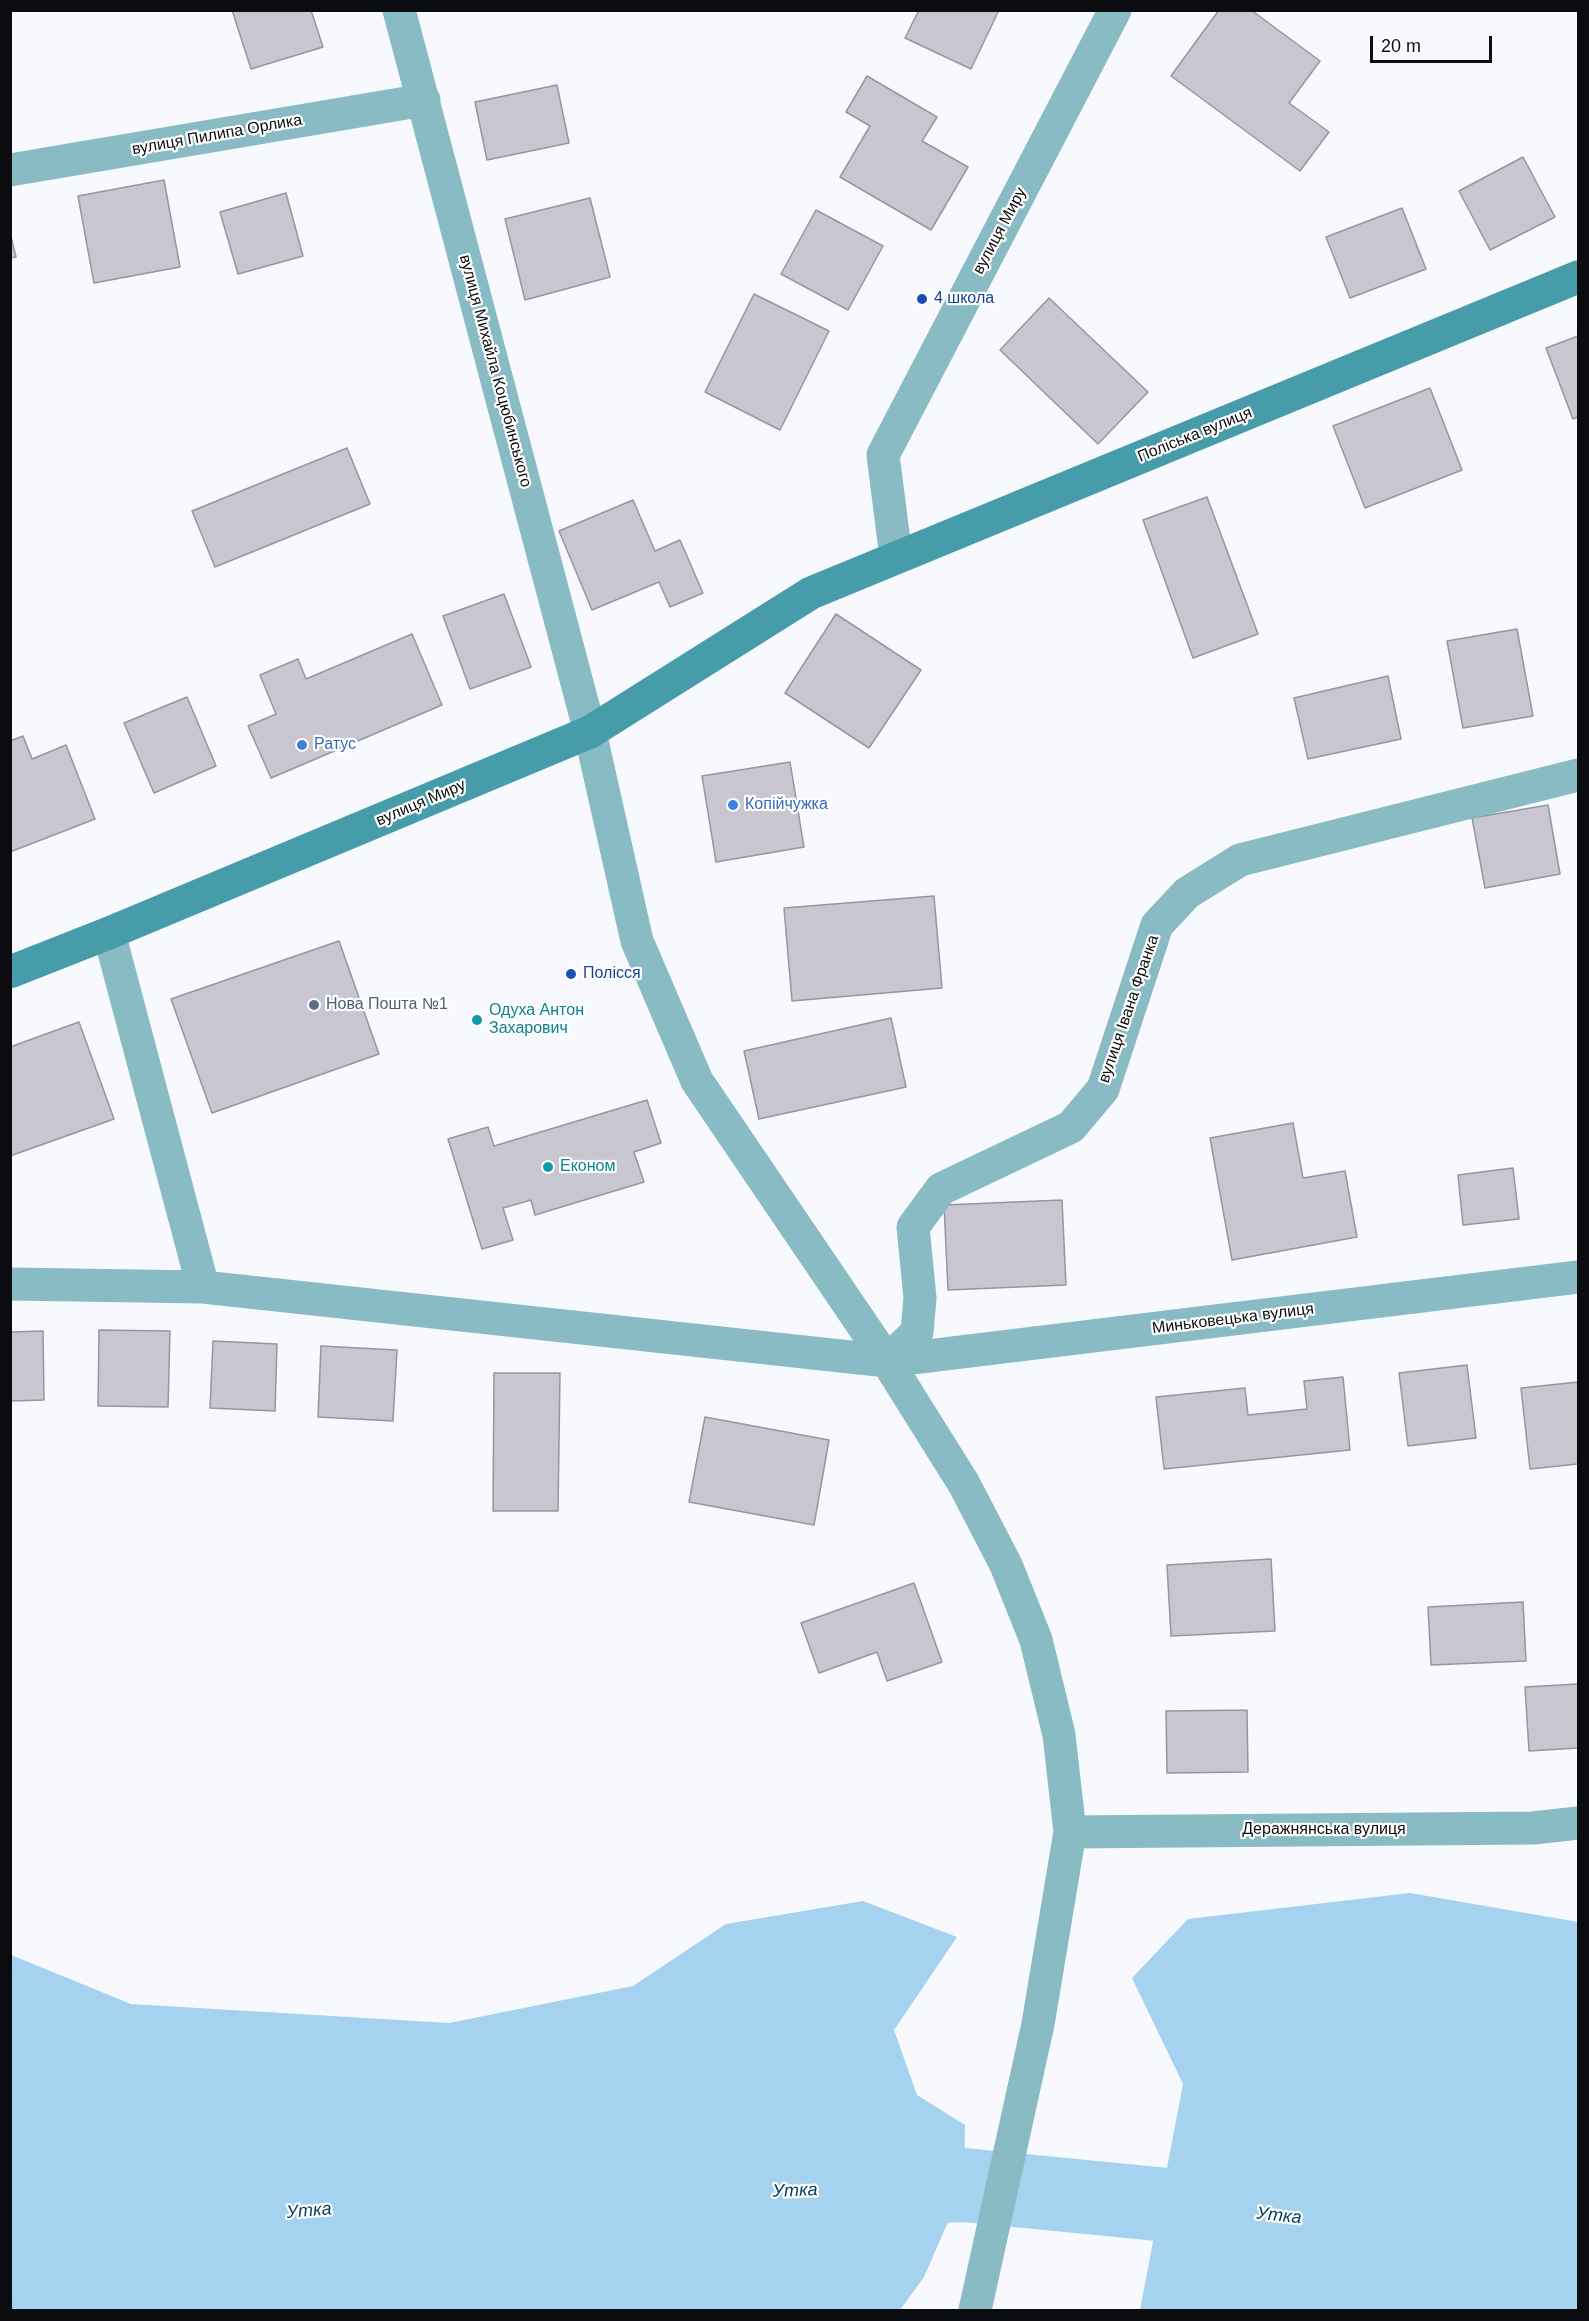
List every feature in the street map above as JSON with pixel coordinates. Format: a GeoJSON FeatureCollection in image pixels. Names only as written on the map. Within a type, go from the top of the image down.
{"type":"FeatureCollection","features":[{"type":"Feature","properties":{"kind":"main road","name":"Поліська вулиця"},"geometry":{"type":"LineString","coordinates":[[811,592],[1578,277]]}},
{"type":"Feature","properties":{"kind":"main road","name":"вулиця Миру"},"geometry":{"type":"LineString","coordinates":[[10,972],[109,933],[590,732],[811,592]]}},
{"type":"Feature","properties":{"kind":"street","name":"вулиця Михайла Коцюбинського"},"geometry":{"type":"LineString","coordinates":[[399,10],[590,732],[637,941],[697,1081],[887,1361],[964,1484],[1006,1565],[1032,1630],[1059,1735],[1070,1832],[1038,2024],[975,2310]]}},
{"type":"Feature","properties":{"kind":"street","name":"вулиця Миру"},"geometry":{"type":"LineString","coordinates":[[896,557],[883,455],[1115,10]]}},
{"type":"Feature","properties":{"kind":"street","name":"вулиця Пилипа Орлика"},"geometry":{"type":"LineString","coordinates":[[10,170],[424,100]]}},
{"type":"Feature","properties":{"kind":"street","name":"вулиця Івана Франка"},"geometry":{"type":"LineString","coordinates":[[887,1361],[917,1332],[920,1298],[913,1227],[941,1189],[1071,1127],[1103,1089],[1157,925],[1187,893],[1240,860],[1578,775]]}},
{"type":"Feature","properties":{"kind":"street"},"geometry":{"type":"LineString","coordinates":[[109,933],[203,1287]]}},
{"type":"Feature","properties":{"kind":"street","name":"Миньковецька вулиця"},"geometry":{"type":"LineString","coordinates":[[10,1284],[203,1287],[887,1361],[1578,1277]]}},
{"type":"Feature","properties":{"kind":"street","name":"Деражнянська вулиця"},"geometry":{"type":"LineString","coordinates":[[1070,1832],[1533,1828],[1578,1823]]}},
{"type":"Feature","properties":{"kind":"water"},"geometry":{"type":"Polygon","coordinates":[[[1410,1893],[1578,1922],[1578,2310],[1140,2310],[1183,2084],[1132,1978],[1188,1919],[1410,1893]]]}},
{"type":"Feature","properties":{"kind":"water"},"geometry":{"type":"Polygon","coordinates":[[[863,1901],[957,1937],[894,2030],[917,2095],[965,2125],[964,2185],[924,2277],[900,2310],[11,2310],[11,1955],[131,2004],[449,2023],[633,1986],[726,1924],[863,1901]]]}},
{"type":"Feature","properties":{"kind":"building"},"geometry":{"type":"Polygon","coordinates":[[[232,10],[311,10],[323,47],[251,69],[232,10]]]}},
{"type":"Feature","properties":{"kind":"building"},"geometry":{"type":"Polygon","coordinates":[[[919,10],[999,10],[971,69],[905,38],[919,10]]]}},
{"type":"Feature","properties":{"kind":"building"},"geometry":{"type":"Polygon","coordinates":[[[1219,10],[1251,10],[1320,61],[1289,103],[1329,132],[1300,171],[1171,76],[1219,10]]]}},
{"type":"Feature","properties":{"kind":"building"},"geometry":{"type":"Polygon","coordinates":[[[867,76],[937,117],[922,141],[968,167],[931,230],[840,177],[870,126],[846,112],[867,76]]]}},
{"type":"Feature","properties":{"kind":"building"},"geometry":{"type":"Polygon","coordinates":[[[557,85],[569,143],[487,160],[475,102],[557,85]]]}},
{"type":"Feature","properties":{"kind":"building"},"geometry":{"type":"Polygon","coordinates":[[[1523,157],[1555,217],[1490,250],[1459,191],[1523,157]]]}},
{"type":"Feature","properties":{"kind":"building"},"geometry":{"type":"Polygon","coordinates":[[[164,180],[180,267],[94,283],[78,196],[164,180]]]}},
{"type":"Feature","properties":{"kind":"building"},"geometry":{"type":"Polygon","coordinates":[[[286,193],[303,256],[238,274],[220,212],[286,193]]]}},
{"type":"Feature","properties":{"kind":"building"},"geometry":{"type":"Polygon","coordinates":[[[590,198],[610,277],[525,300],[505,219],[590,198]]]}},
{"type":"Feature","properties":{"kind":"building"},"geometry":{"type":"Polygon","coordinates":[[[1402,208],[1426,269],[1350,298],[1326,237],[1402,208]]]}},
{"type":"Feature","properties":{"kind":"building"},"geometry":{"type":"Polygon","coordinates":[[[816,210],[883,246],[848,310],[781,274],[816,210]]]}},
{"type":"Feature","properties":{"kind":"building"},"geometry":{"type":"Polygon","coordinates":[[[10,233],[16,257],[10,258],[10,233]]]}},
{"type":"Feature","properties":{"kind":"building"},"geometry":{"type":"Polygon","coordinates":[[[754,294],[829,331],[780,430],[705,392],[754,294]]]}},
{"type":"Feature","properties":{"kind":"building"},"geometry":{"type":"Polygon","coordinates":[[[1049,298],[1148,392],[1098,444],[1000,350],[1049,298]]]}},
{"type":"Feature","properties":{"kind":"building"},"geometry":{"type":"Polygon","coordinates":[[[1578,336],[1578,417],[1573,419],[1546,348],[1578,336]]]}},
{"type":"Feature","properties":{"kind":"building"},"geometry":{"type":"Polygon","coordinates":[[[1430,388],[1462,470],[1365,508],[1333,426],[1430,388]]]}},
{"type":"Feature","properties":{"kind":"building"},"geometry":{"type":"Polygon","coordinates":[[[347,448],[370,504],[215,567],[192,511],[347,448]]]}},
{"type":"Feature","properties":{"kind":"building"},"geometry":{"type":"Polygon","coordinates":[[[1207,497],[1258,634],[1193,658],[1143,520],[1207,497]]]}},
{"type":"Feature","properties":{"kind":"building"},"geometry":{"type":"Polygon","coordinates":[[[633,500],[655,551],[680,540],[703,593],[670,607],[659,582],[592,610],[559,531],[633,500]]]}},
{"type":"Feature","properties":{"kind":"building"},"geometry":{"type":"Polygon","coordinates":[[[504,594],[531,667],[470,689],[443,616],[504,594]]]}},
{"type":"Feature","properties":{"kind":"building"},"geometry":{"type":"Polygon","coordinates":[[[836,614],[921,670],[869,748],[785,693],[836,614]]]}},
{"type":"Feature","properties":{"kind":"building"},"geometry":{"type":"Polygon","coordinates":[[[1517,629],[1533,716],[1463,728],[1447,641],[1517,629]]]}},
{"type":"Feature","properties":{"kind":"building"},"geometry":{"type":"Polygon","coordinates":[[[412,634],[442,705],[271,778],[248,726],[276,714],[260,675],[298,659],[306,679],[412,634]]]}},
{"type":"Feature","properties":{"kind":"building"},"geometry":{"type":"Polygon","coordinates":[[[1388,676],[1401,739],[1308,759],[1294,698],[1388,676]]]}},
{"type":"Feature","properties":{"kind":"building"},"geometry":{"type":"Polygon","coordinates":[[[187,697],[216,766],[154,793],[124,723],[187,697]]]}},
{"type":"Feature","properties":{"kind":"building"},"geometry":{"type":"Polygon","coordinates":[[[23,736],[32,759],[66,745],[95,819],[10,852],[10,741],[23,736]]]}},
{"type":"Feature","properties":{"kind":"building"},"geometry":{"type":"Polygon","coordinates":[[[790,762],[804,847],[716,862],[702,776],[790,762]]]}},
{"type":"Feature","properties":{"kind":"building"},"geometry":{"type":"Polygon","coordinates":[[[1548,805],[1560,874],[1485,888],[1472,818],[1548,805]]]}},
{"type":"Feature","properties":{"kind":"building"},"geometry":{"type":"Polygon","coordinates":[[[934,896],[942,988],[792,1001],[784,908],[934,896]]]}},
{"type":"Feature","properties":{"kind":"building"},"geometry":{"type":"Polygon","coordinates":[[[339,941],[379,1054],[212,1113],[171,999],[339,941]]]}},
{"type":"Feature","properties":{"kind":"building"},"geometry":{"type":"Polygon","coordinates":[[[891,1018],[906,1087],[759,1119],[744,1051],[891,1018]]]}},
{"type":"Feature","properties":{"kind":"building"},"geometry":{"type":"Polygon","coordinates":[[[79,1022],[114,1119],[10,1156],[10,1047],[79,1022]]]}},
{"type":"Feature","properties":{"kind":"building","name":"Економ"},"geometry":{"type":"Polygon","coordinates":[[[647,1100],[661,1143],[634,1152],[644,1182],[535,1215],[531,1200],[503,1208],[513,1240],[482,1249],[448,1139],[488,1127],[494,1146],[647,1100]]]}},
{"type":"Feature","properties":{"kind":"building"},"geometry":{"type":"Polygon","coordinates":[[[1293,1123],[1303,1178],[1345,1171],[1357,1237],[1232,1260],[1210,1138],[1293,1123]]]}},
{"type":"Feature","properties":{"kind":"building"},"geometry":{"type":"Polygon","coordinates":[[[1513,1168],[1519,1219],[1463,1225],[1458,1175],[1513,1168]]]}},
{"type":"Feature","properties":{"kind":"building"},"geometry":{"type":"Polygon","coordinates":[[[1062,1200],[1066,1285],[948,1290],[944,1205],[1062,1200]]]}},
{"type":"Feature","properties":{"kind":"building"},"geometry":{"type":"Polygon","coordinates":[[[99,1330],[170,1331],[168,1407],[98,1406],[99,1330]]]}},
{"type":"Feature","properties":{"kind":"building"},"geometry":{"type":"Polygon","coordinates":[[[43,1331],[44,1400],[10,1401],[10,1332],[43,1331]]]}},
{"type":"Feature","properties":{"kind":"building"},"geometry":{"type":"Polygon","coordinates":[[[213,1341],[277,1344],[275,1411],[210,1408],[213,1341]]]}},
{"type":"Feature","properties":{"kind":"building"},"geometry":{"type":"Polygon","coordinates":[[[321,1346],[397,1350],[393,1421],[318,1417],[321,1346]]]}},
{"type":"Feature","properties":{"kind":"building"},"geometry":{"type":"Polygon","coordinates":[[[1467,1365],[1476,1438],[1408,1446],[1399,1373],[1467,1365]]]}},
{"type":"Feature","properties":{"kind":"building"},"geometry":{"type":"Polygon","coordinates":[[[494,1373],[560,1373],[558,1511],[493,1511],[494,1373]]]}},
{"type":"Feature","properties":{"kind":"building"},"geometry":{"type":"Polygon","coordinates":[[[1343,1377],[1350,1450],[1164,1469],[1156,1397],[1245,1388],[1248,1415],[1307,1409],[1304,1381],[1343,1377]]]}},
{"type":"Feature","properties":{"kind":"building"},"geometry":{"type":"Polygon","coordinates":[[[1578,1382],[1578,1464],[1530,1469],[1521,1388],[1578,1382]]]}},
{"type":"Feature","properties":{"kind":"building"},"geometry":{"type":"Polygon","coordinates":[[[705,1417],[829,1440],[814,1525],[689,1502],[705,1417]]]}},
{"type":"Feature","properties":{"kind":"building"},"geometry":{"type":"Polygon","coordinates":[[[1271,1559],[1275,1631],[1171,1636],[1167,1565],[1271,1559]]]}},
{"type":"Feature","properties":{"kind":"building"},"geometry":{"type":"Polygon","coordinates":[[[914,1583],[942,1662],[887,1681],[877,1652],[819,1673],[801,1623],[914,1583]]]}},
{"type":"Feature","properties":{"kind":"building"},"geometry":{"type":"Polygon","coordinates":[[[1523,1602],[1526,1661],[1431,1665],[1428,1607],[1523,1602]]]}},
{"type":"Feature","properties":{"kind":"building"},"geometry":{"type":"Polygon","coordinates":[[[1578,1684],[1578,1748],[1529,1751],[1525,1687],[1578,1684]]]}},
{"type":"Feature","properties":{"kind":"building"},"geometry":{"type":"Polygon","coordinates":[[[1247,1710],[1248,1772],[1167,1773],[1166,1711],[1247,1710]]]}},
{"type":"Feature","properties":{"kind":"waterway","name":"Утка"},"geometry":{"type":"LineString","coordinates":[[863,2189],[964,2185],[1259,2214]]}},
{"type":"Feature","properties":{"kind":"place","name":"4 школа"},"geometry":{"type":"Point","coordinates":[922,299]}},
{"type":"Feature","properties":{"kind":"place","name":"Ратус"},"geometry":{"type":"Point","coordinates":[302,745]}},
{"type":"Feature","properties":{"kind":"place","name":"Копійчужка"},"geometry":{"type":"Point","coordinates":[733,805]}},
{"type":"Feature","properties":{"kind":"place","name":"Полісся"},"geometry":{"type":"Point","coordinates":[571,974]}},
{"type":"Feature","properties":{"kind":"place","name":"Нова Пошта №1"},"geometry":{"type":"Point","coordinates":[314,1005]}},
{"type":"Feature","properties":{"kind":"place","name":"Одуха Антон Захарович"},"geometry":{"type":"Point","coordinates":[477,1020]}},
{"type":"Feature","properties":{"kind":"place","name":"Економ"},"geometry":{"type":"Point","coordinates":[548,1167]}}]}
